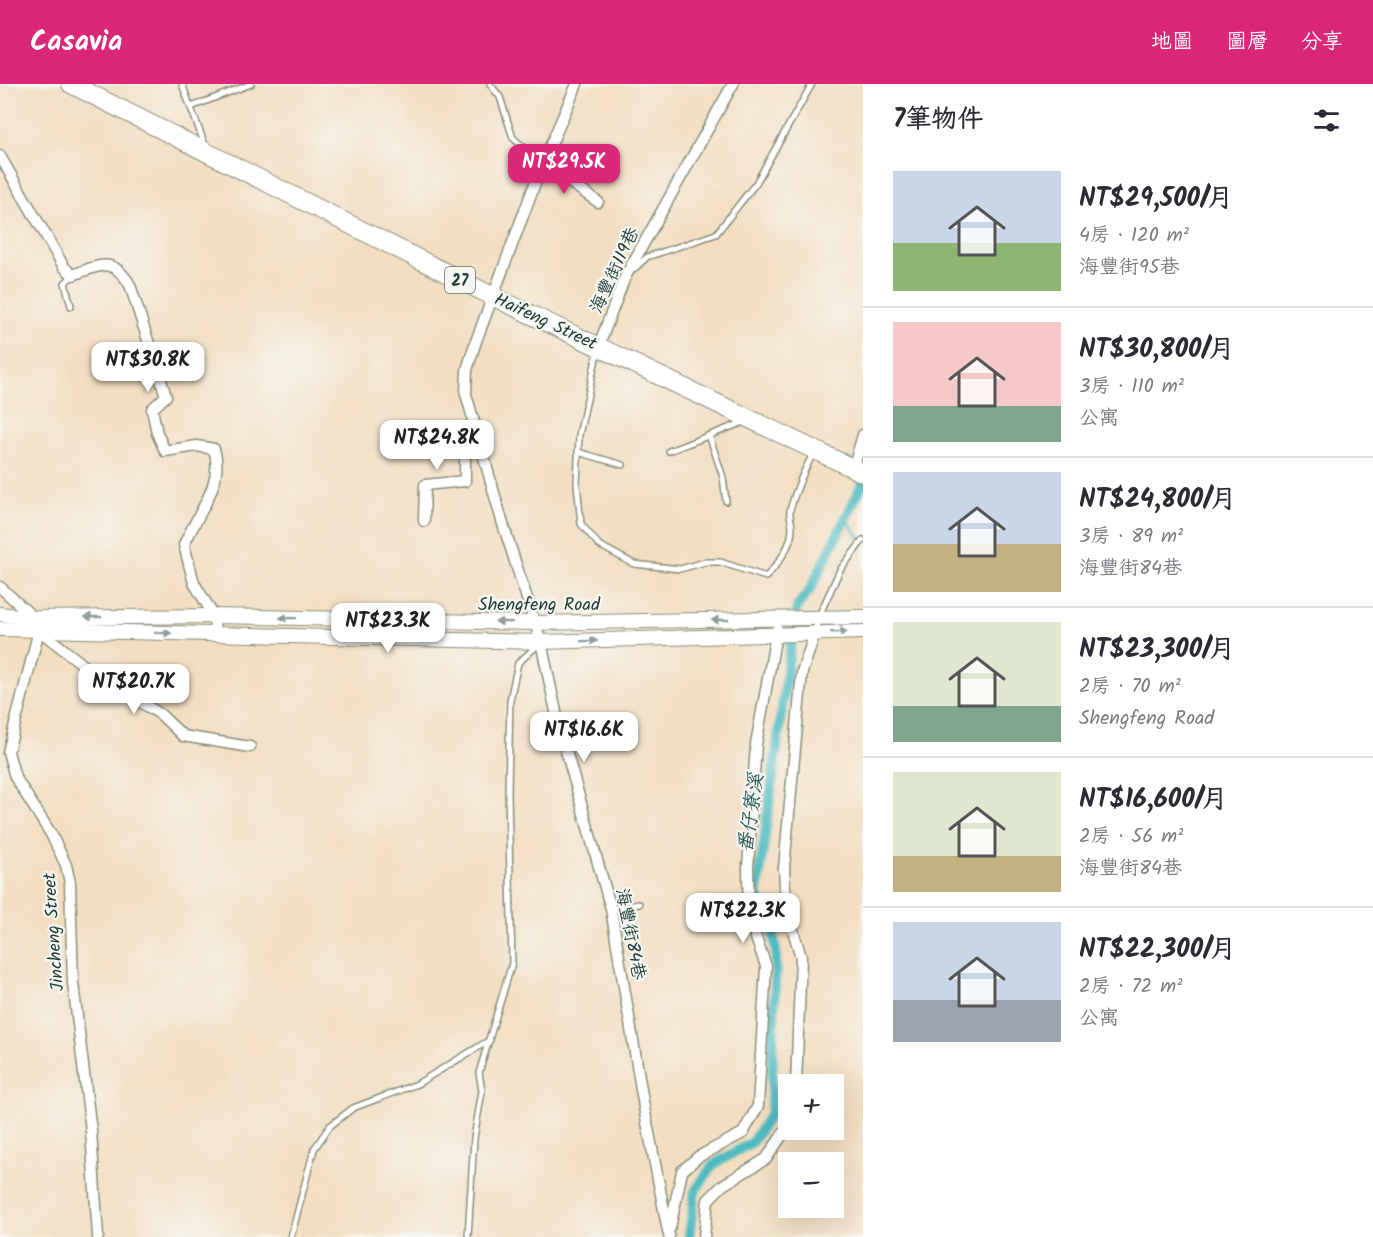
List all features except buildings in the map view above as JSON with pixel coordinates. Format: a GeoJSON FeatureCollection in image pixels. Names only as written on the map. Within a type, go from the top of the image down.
{"type":"FeatureCollection","features":[{"type":"Feature","properties":{"kind":"main road","name":"Haifeng Street"},"geometry":{"type":"LineString","coordinates":[[71,84],[494,297],[599,345],[858,471]]}},
{"type":"Feature","properties":{"kind":"street","name":"海豐街84巷"},"geometry":{"type":"LineString","coordinates":[[577,84],[540,170],[467,370],[466,394],[541,642],[560,726],[611,909],[644,1107],[669,1237]]}},
{"type":"Feature","properties":{"kind":"street","name":"海豐街119巷"},"geometry":{"type":"LineString","coordinates":[[599,345],[625,277],[733,84]]}},
{"type":"Feature","properties":{"kind":"street"},"geometry":{"type":"LineString","coordinates":[[0,156],[64,267],[73,275],[101,264],[123,273],[130,285],[166,396],[152,409],[157,433],[165,451],[197,446],[214,449],[218,463],[215,483],[184,545],[194,583],[214,616],[215,635]]}},
{"type":"Feature","properties":{"kind":"street"},"geometry":{"type":"LineString","coordinates":[[540,170],[568,181],[598,202]]}},
{"type":"Feature","properties":{"kind":"street","name":"海豐街84巷"},"geometry":{"type":"LineString","coordinates":[[424,521],[425,485],[465,481],[465,436],[473,420]]}},
{"type":"Feature","properties":{"kind":"street"},"geometry":{"type":"LineString","coordinates":[[858,471],[863,435]]}},
{"type":"Feature","properties":{"kind":"street"},"geometry":{"type":"LineString","coordinates":[[0,587],[36,624],[96,675],[160,714],[183,736],[250,747]]}},
{"type":"Feature","properties":{"kind":"street","name":"Shengfeng Road"},"geometry":{"type":"LineString","coordinates":[[0,614],[36,624],[215,635],[541,642],[863,632]]}},
{"type":"Feature","properties":{"kind":"street","name":"Shengfeng Road"},"geometry":{"type":"LineString","coordinates":[[0,629],[36,624],[214,616],[534,623],[863,617]]}},
{"type":"Feature","properties":{"kind":"street"},"geometry":{"type":"LineString","coordinates":[[669,1237],[682,1171],[698,1157],[743,1132],[758,1106],[766,966],[749,918],[748,868],[756,744],[779,619]]}},
{"type":"Feature","properties":{"kind":"street","name":"Jincheng Street"},"geometry":{"type":"LineString","coordinates":[[36,624],[8,752],[9,762],[15,777],[51,834],[66,865],[70,884],[73,983],[91,1131],[98,1237]]}},
{"type":"Feature","properties":{"kind":"street"},"geometry":{"type":"LineString","coordinates":[[796,1074],[801,957],[786,907],[784,868],[802,672],[815,633]]}},
{"type":"Feature","properties":{"kind":"street"},"geometry":{"type":"LineString","coordinates":[[704,1237],[708,1200],[723,1185],[766,1159],[779,1140]]}},
{"type":"Feature","properties":{"kind":"lane"},"geometry":{"type":"LineString","coordinates":[[182,84],[207,153]]}},
{"type":"Feature","properties":{"kind":"lane"},"geometry":{"type":"LineString","coordinates":[[191,107],[251,84]]}},
{"type":"Feature","properties":{"kind":"lane"},"geometry":{"type":"LineString","coordinates":[[490,84],[500,98],[513,138],[540,161],[540,170]]}},
{"type":"Feature","properties":{"kind":"lane"},"geometry":{"type":"LineString","coordinates":[[625,277],[647,257],[716,234],[756,183],[812,84]]}},
{"type":"Feature","properties":{"kind":"lane"},"geometry":{"type":"LineString","coordinates":[[71,306],[65,283],[73,275]]}},
{"type":"Feature","properties":{"kind":"lane"},"geometry":{"type":"LineString","coordinates":[[599,345],[578,452],[577,484],[581,524],[599,545],[634,564],[680,569],[705,562],[720,562],[747,573],[766,577],[778,563],[786,546],[792,529],[789,513],[801,476],[815,450]]}},
{"type":"Feature","properties":{"kind":"lane"},"geometry":{"type":"LineString","coordinates":[[669,452],[752,419]]}},
{"type":"Feature","properties":{"kind":"lane"},"geometry":{"type":"LineString","coordinates":[[709,435],[723,477],[726,501]]}},
{"type":"Feature","properties":{"kind":"lane"},"geometry":{"type":"LineString","coordinates":[[578,452],[623,465]]}},
{"type":"Feature","properties":{"kind":"lane"},"geometry":{"type":"LineString","coordinates":[[815,633],[818,618],[840,570],[862,544]]}},
{"type":"Feature","properties":{"kind":"lane"},"geometry":{"type":"LineString","coordinates":[[468,1237],[473,1187],[474,1138],[482,1091],[479,1073],[512,963],[508,792],[510,700],[518,663],[541,642]]}},
{"type":"Feature","properties":{"kind":"lane"},"geometry":{"type":"LineString","coordinates":[[611,909],[639,904]]}},
{"type":"Feature","properties":{"kind":"lane"},"geometry":{"type":"LineString","coordinates":[[291,1237],[314,1149],[330,1126],[353,1108],[417,1084],[490,1040]]}},
{"type":"Feature","properties":{"kind":"waterway","name":"番仔寮溪"},"geometry":{"type":"LineString","coordinates":[[689,1237],[695,1191],[713,1165],[752,1142],[771,1113],[776,951],[771,919],[757,895],[794,619],[798,605],[810,590],[863,483]]}},
{"type":"Feature","properties":{"kind":"waterway"},"geometry":{"type":"LineString","coordinates":[[846,519],[862,541]]}}]}
